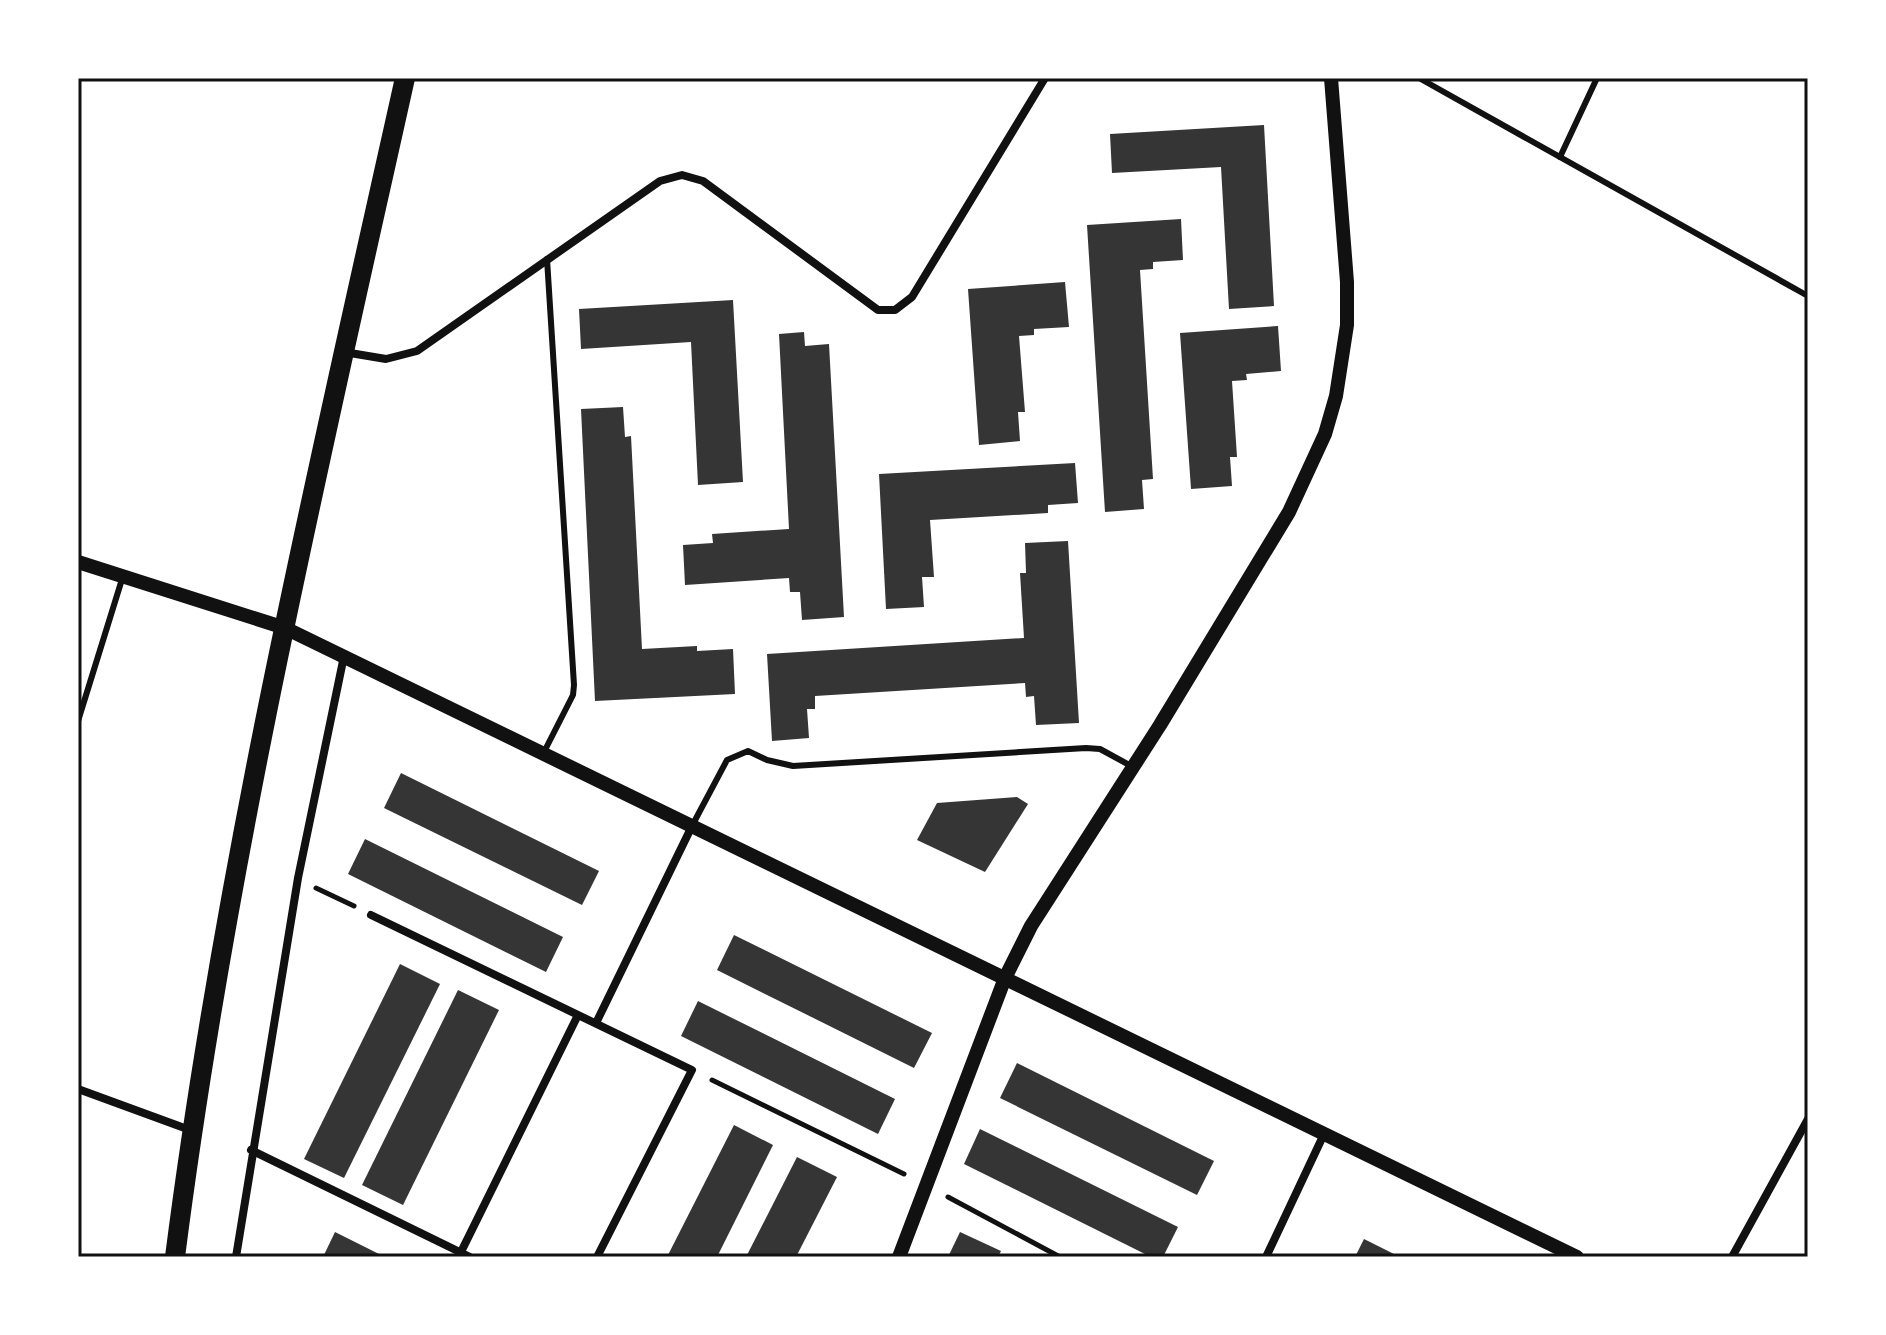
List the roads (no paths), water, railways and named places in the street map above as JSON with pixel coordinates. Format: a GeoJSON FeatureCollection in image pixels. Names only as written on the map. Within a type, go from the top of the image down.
{"type":"FeatureCollection","features":[{"type":"Feature","properties":{"kind":"main road"},"geometry":{"type":"LineString","coordinates":[[175,1257],[191,1130],[223,941],[285,628],[405,78]]}},
{"type":"Feature","properties":{"kind":"street"},"geometry":{"type":"LineString","coordinates":[[344,352],[386,359],[417,351],[670,176],[693,176],[759,219],[878,310],[895,310],[912,297],[1045,78]]}},
{"type":"Feature","properties":{"kind":"street"},"geometry":{"type":"LineString","coordinates":[[899,1257],[1005,978],[1031,926],[1133,767],[1289,512],[1311,468],[1336,396],[1346,337],[1347,282],[1331,78]]}},
{"type":"Feature","properties":{"kind":"street"},"geometry":{"type":"LineString","coordinates":[[78,562],[285,628],[1577,1257]]}},
{"type":"Feature","properties":{"kind":"street"},"geometry":{"type":"LineString","coordinates":[[236,1257],[251,1150],[298,878],[344,656]]}},
{"type":"Feature","properties":{"kind":"street"},"geometry":{"type":"LineString","coordinates":[[597,1021],[692,826]]}},
{"type":"Feature","properties":{"kind":"street"},"geometry":{"type":"LineString","coordinates":[[371,915],[577,1017],[597,1021],[692,1070],[597,1257]]}},
{"type":"Feature","properties":{"kind":"street"},"geometry":{"type":"LineString","coordinates":[[461,1252],[577,1017]]}},
{"type":"Feature","properties":{"kind":"street"},"geometry":{"type":"LineString","coordinates":[[78,1089],[191,1130]]}},
{"type":"Feature","properties":{"kind":"street"},"geometry":{"type":"LineString","coordinates":[[1732,1257],[1808,1119]]}},
{"type":"Feature","properties":{"kind":"street"},"geometry":{"type":"LineString","coordinates":[[1266,1257],[1324,1134]]}},
{"type":"Feature","properties":{"kind":"street"},"geometry":{"type":"LineString","coordinates":[[251,1150],[470,1257]]}},
{"type":"Feature","properties":{"kind":"lane"},"geometry":{"type":"LineString","coordinates":[[1419,78],[1808,296]]}},
{"type":"Feature","properties":{"kind":"lane"},"geometry":{"type":"LineString","coordinates":[[1560,157],[1597,78]]}},
{"type":"Feature","properties":{"kind":"lane"},"geometry":{"type":"LineString","coordinates":[[543,754],[573,695],[574,685],[547,259]]}},
{"type":"Feature","properties":{"kind":"lane"},"geometry":{"type":"LineString","coordinates":[[78,721],[123,576]]}},
{"type":"Feature","properties":{"kind":"lane"},"geometry":{"type":"LineString","coordinates":[[692,826],[727,760],[748,751],[767,760],[793,766],[1086,748],[1100,749],[1133,767]]}}]}
